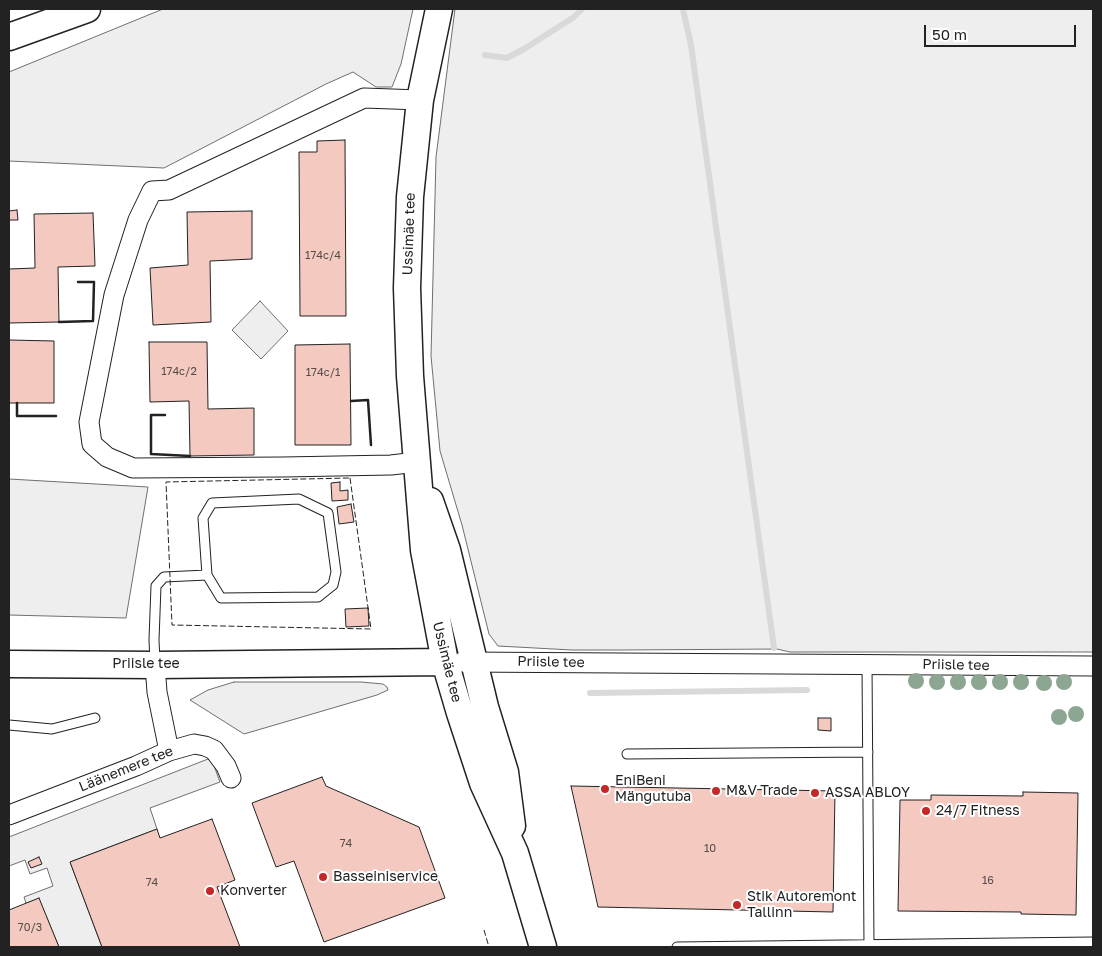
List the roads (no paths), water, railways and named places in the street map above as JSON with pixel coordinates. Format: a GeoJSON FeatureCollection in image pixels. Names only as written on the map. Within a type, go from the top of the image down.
{"type":"FeatureCollection","features":[{"type":"Feature","properties":{"kind":"street"},"geometry":{"type":"LineString","coordinates":[[9,37],[87,9]]}},
{"type":"Feature","properties":{"kind":"street","name":"Ussimäe tee"},"geometry":{"type":"LineString","coordinates":[[439,9],[420,100],[410,197],[407,288],[410,376],[424,550],[445,662],[460,713],[483,783],[515,853],[543,947]]}},
{"type":"Feature","properties":{"kind":"street"},"geometry":{"type":"LineString","coordinates":[[417,462],[391,465],[133,468],[107,457],[92,444],[88,422],[114,295],[138,220],[152,191],[169,190],[364,98],[420,100]]}},
{"type":"Feature","properties":{"kind":"street","name":"Ussimäe tee"},"geometry":{"type":"LineString","coordinates":[[417,462],[447,550],[485,707],[504,772],[515,853]]}},
{"type":"Feature","properties":{"kind":"street","name":"Priisle tee"},"geometry":{"type":"LineString","coordinates":[[9,664],[155,665],[474,661],[1093,666]]}},
{"type":"Feature","properties":{"kind":"street"},"geometry":{"type":"LineString","coordinates":[[155,665],[157,692],[169,751]]}},
{"type":"Feature","properties":{"kind":"street","name":"Läänemere tee"},"geometry":{"type":"LineString","coordinates":[[9,815],[136,766],[169,751],[194,744],[205,746],[219,755],[231,778]]}},
{"type":"Feature","properties":{"kind":"lane"},"geometry":{"type":"LineString","coordinates":[[299,499],[328,513],[336,572],[333,585],[318,597],[221,598],[207,575],[202,518],[212,503],[299,499]]}},
{"type":"Feature","properties":{"kind":"lane"},"geometry":{"type":"LineString","coordinates":[[155,665],[156,586],[164,577],[207,575]]}},
{"type":"Feature","properties":{"kind":"lane"},"geometry":{"type":"LineString","coordinates":[[867,664],[869,946]]}},
{"type":"Feature","properties":{"kind":"lane"},"geometry":{"type":"LineString","coordinates":[[9,725],[52,729],[95,718]]}},
{"type":"Feature","properties":{"kind":"lane"},"geometry":{"type":"LineString","coordinates":[[627,754],[868,752]]}},
{"type":"Feature","properties":{"kind":"lane"},"geometry":{"type":"LineString","coordinates":[[677,947],[1093,942]]}},
{"type":"Feature","properties":{"kind":"waterway"},"geometry":{"type":"LineString","coordinates":[[485,55],[507,58],[574,17],[582,9]]}},
{"type":"Feature","properties":{"kind":"waterway"},"geometry":{"type":"LineString","coordinates":[[683,9],[691,45],[774,648]]}},
{"type":"Feature","properties":{"kind":"waterway"},"geometry":{"type":"LineString","coordinates":[[590,693],[807,690]]}},
{"type":"Feature","properties":{"kind":"place","name":"EniBeni Mängutuba"},"geometry":{"type":"Point","coordinates":[605,789]}},
{"type":"Feature","properties":{"kind":"place","name":"M&V Trade"},"geometry":{"type":"Point","coordinates":[716,791]}},
{"type":"Feature","properties":{"kind":"place","name":"ASSA ABLOY"},"geometry":{"type":"Point","coordinates":[815,793]}},
{"type":"Feature","properties":{"kind":"place","name":"24/7 Fitness"},"geometry":{"type":"Point","coordinates":[926,811]}},
{"type":"Feature","properties":{"kind":"place","name":"Basseiniservice"},"geometry":{"type":"Point","coordinates":[323,877]}},
{"type":"Feature","properties":{"kind":"place","name":"Konverter"},"geometry":{"type":"Point","coordinates":[210,891]}},
{"type":"Feature","properties":{"kind":"place","name":"Stik Autoremont Tallinn"},"geometry":{"type":"Point","coordinates":[737,905]}}]}
